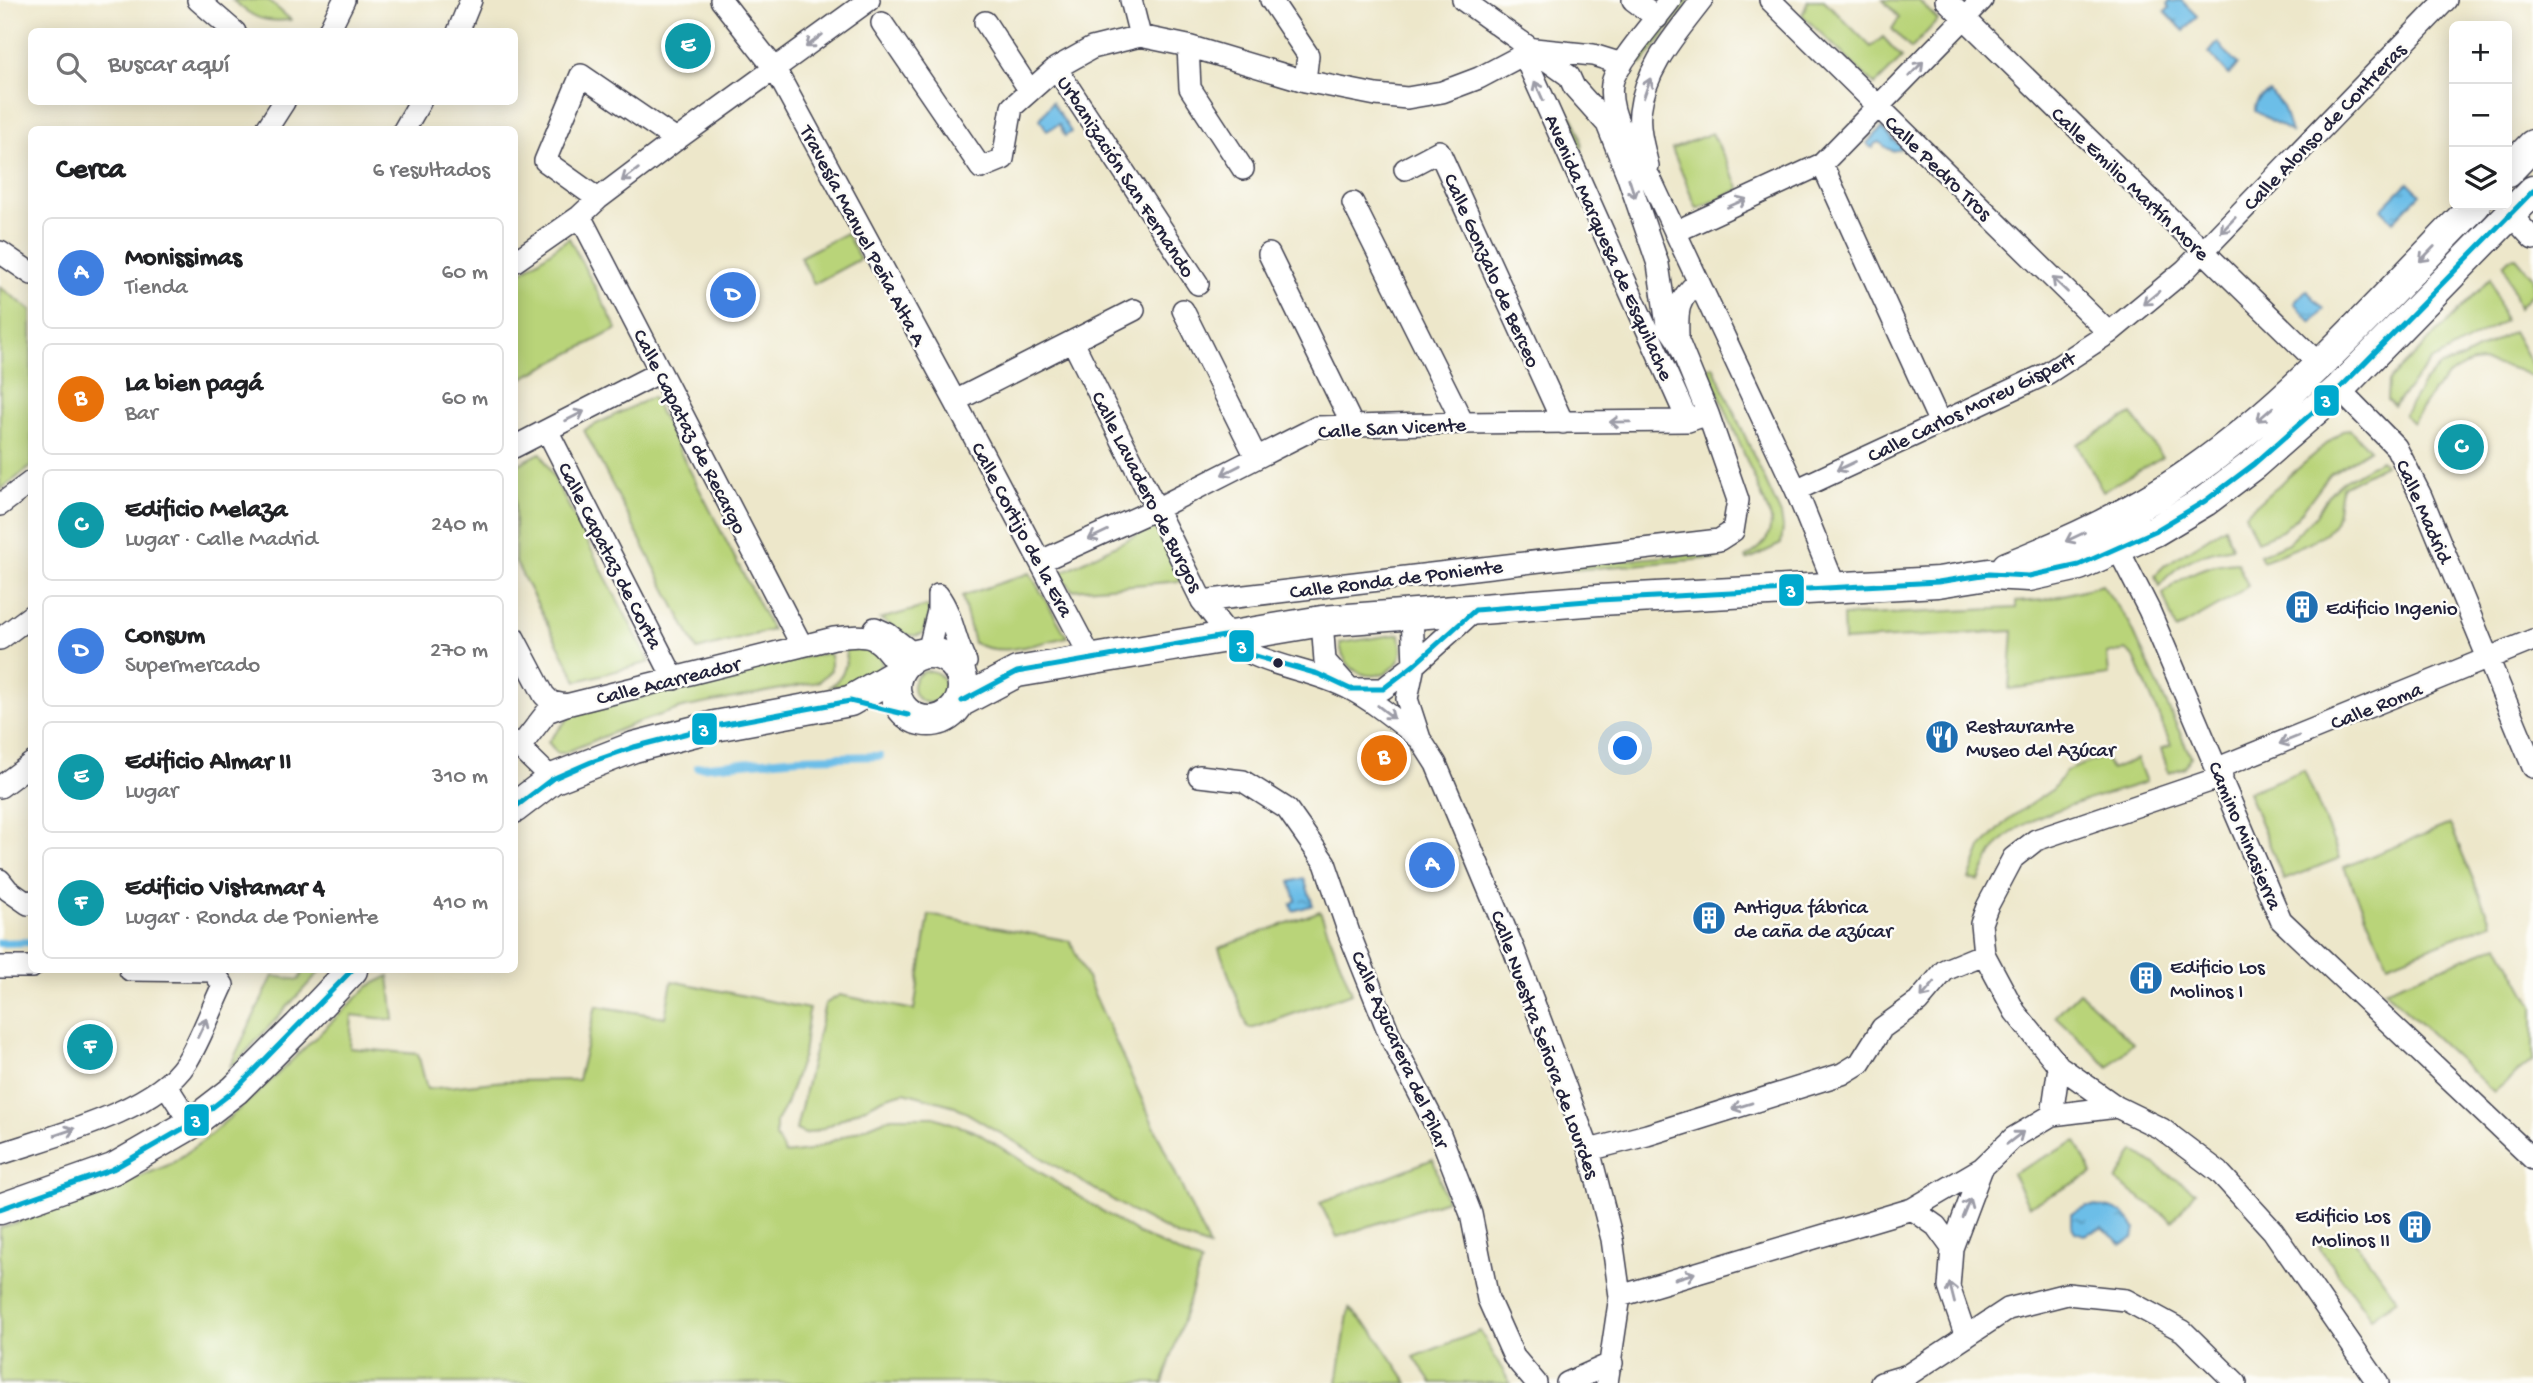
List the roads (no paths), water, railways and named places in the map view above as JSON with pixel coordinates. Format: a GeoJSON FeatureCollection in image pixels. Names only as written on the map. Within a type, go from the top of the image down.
{"type":"FeatureCollection","features":[{"type":"Feature","properties":{"kind":"main road"},"geometry":{"type":"LineString","coordinates":[[2512,167],[2533,145]]}},
{"type":"Feature","properties":{"kind":"main road"},"geometry":{"type":"LineString","coordinates":[[518,805],[552,779],[635,747],[715,726],[850,701],[926,662],[1017,672],[1322,621],[1599,600],[1938,582],[1989,574],[2029,576],[2079,565],[2155,531],[2205,501],[2254,464],[2339,388],[2533,191]]}},
{"type":"Feature","properties":{"kind":"main road"},"geometry":{"type":"LineString","coordinates":[[1989,574],[2124,514],[2191,473],[2246,430],[2319,364],[2469,210]]}},
{"type":"Feature","properties":{"kind":"main road"},"geometry":{"type":"LineString","coordinates":[[926,662],[961,671],[964,686],[962,701]]}},
{"type":"Feature","properties":{"kind":"main road"},"geometry":{"type":"LineString","coordinates":[[908,715],[898,703],[895,689],[926,662]]}},
{"type":"Feature","properties":{"kind":"main road"},"geometry":{"type":"LineString","coordinates":[[850,701],[922,721],[938,721],[952,714],[962,701],[1017,672]]}},
{"type":"Feature","properties":{"kind":"main road"},"geometry":{"type":"LineString","coordinates":[[0,1209],[114,1169],[191,1124],[234,1090],[349,973]]}},
{"type":"Feature","properties":{"kind":"street"},"geometry":{"type":"LineString","coordinates":[[198,0],[231,28]]}},
{"type":"Feature","properties":{"kind":"street"},"geometry":{"type":"LineString","coordinates":[[330,28],[344,0]]}},
{"type":"Feature","properties":{"kind":"street"},"geometry":{"type":"LineString","coordinates":[[460,28],[471,0]]}},
{"type":"Feature","properties":{"kind":"street","name":"Travesía Manuel Peña Alta A"},"geometry":{"type":"LineString","coordinates":[[721,0],[775,69],[902,308],[955,401]]}},
{"type":"Feature","properties":{"kind":"street"},"geometry":{"type":"LineString","coordinates":[[518,259],[580,216],[598,199],[868,0]]}},
{"type":"Feature","properties":{"kind":"street"},"geometry":{"type":"LineString","coordinates":[[1131,0],[1140,36]]}},
{"type":"Feature","properties":{"kind":"street"},"geometry":{"type":"LineString","coordinates":[[1271,0],[1308,55],[1305,81]]}},
{"type":"Feature","properties":{"kind":"street","name":"Avenida Marquesa de Esquilache"},"geometry":{"type":"LineString","coordinates":[[1463,0],[1529,51],[1569,76],[1574,87],[1607,124],[1658,264],[1667,325],[1678,341]]}},
{"type":"Feature","properties":{"kind":"street"},"geometry":{"type":"LineString","coordinates":[[1633,0],[1657,18]]}},
{"type":"Feature","properties":{"kind":"street"},"geometry":{"type":"LineString","coordinates":[[1670,0],[1622,64],[1612,83],[1614,106],[1625,139],[1650,178],[1796,490],[1836,589]]}},
{"type":"Feature","properties":{"kind":"street"},"geometry":{"type":"LineString","coordinates":[[1650,178],[1639,114],[1646,86],[1661,54],[1702,0]]}},
{"type":"Feature","properties":{"kind":"street","name":"Calle Pedro Tros"},"geometry":{"type":"LineString","coordinates":[[1770,0],[2109,333]]}},
{"type":"Feature","properties":{"kind":"street","name":"Calle Emilio Martín More"},"geometry":{"type":"LineString","coordinates":[[1946,0],[2202,253],[2319,364]]}},
{"type":"Feature","properties":{"kind":"street"},"geometry":{"type":"LineString","coordinates":[[1675,232],[1822,164],[1982,0]]}},
{"type":"Feature","properties":{"kind":"street","name":"Calle Alonso de Contreras"},"geometry":{"type":"LineString","coordinates":[[2202,253],[2446,0]]}},
{"type":"Feature","properties":{"kind":"street","name":"Urbanización San Fernando"},"geometry":{"type":"LineString","coordinates":[[985,22],[1030,91]]}},
{"type":"Feature","properties":{"kind":"street","name":"Urbanización San Fernando"},"geometry":{"type":"LineString","coordinates":[[882,23],[981,169],[1003,159],[1012,107],[1056,68],[1092,48],[1140,36],[1188,46],[1305,81],[1376,95],[1407,98],[1454,88],[1529,51]]}},
{"type":"Feature","properties":{"kind":"street"},"geometry":{"type":"LineString","coordinates":[[1188,46],[1191,88],[1244,169]]}},
{"type":"Feature","properties":{"kind":"street"},"geometry":{"type":"LineString","coordinates":[[1529,51],[1593,55],[1622,64]]}},
{"type":"Feature","properties":{"kind":"street","name":"Avenida Marquesa de Esquilache"},"geometry":{"type":"LineString","coordinates":[[1529,51],[1738,499],[1733,531],[1719,540],[1589,554]]}},
{"type":"Feature","properties":{"kind":"street","name":"Urbanización San Fernando"},"geometry":{"type":"LineString","coordinates":[[1056,68],[1198,284]]}},
{"type":"Feature","properties":{"kind":"street"},"geometry":{"type":"LineString","coordinates":[[598,199],[545,161],[581,75],[676,141]]}},
{"type":"Feature","properties":{"kind":"street"},"geometry":{"type":"LineString","coordinates":[[269,126],[282,105]]}},
{"type":"Feature","properties":{"kind":"street"},"geometry":{"type":"LineString","coordinates":[[406,126],[418,105]]}},
{"type":"Feature","properties":{"kind":"street","name":"Calle Gonzalo de Berceo"},"geometry":{"type":"LineString","coordinates":[[1405,169],[1439,151],[1563,423]]}},
{"type":"Feature","properties":{"kind":"street"},"geometry":{"type":"LineString","coordinates":[[1822,164],[1940,423]]}},
{"type":"Feature","properties":{"kind":"street"},"geometry":{"type":"LineString","coordinates":[[1353,203],[1463,423]]}},
{"type":"Feature","properties":{"kind":"street"},"geometry":{"type":"LineString","coordinates":[[2510,214],[2533,239]]}},
{"type":"Feature","properties":{"kind":"street","name":"Calle Capataz de Recargo"},"geometry":{"type":"LineString","coordinates":[[580,216],[802,646]]}},
{"type":"Feature","properties":{"kind":"street"},"geometry":{"type":"LineString","coordinates":[[0,252],[28,271]]}},
{"type":"Feature","properties":{"kind":"street","name":"Calle Carlos Moreu Gispert"},"geometry":{"type":"LineString","coordinates":[[1796,490],[2048,373],[2109,333],[2202,253]]}},
{"type":"Feature","properties":{"kind":"street"},"geometry":{"type":"LineString","coordinates":[[1269,254],[1353,426]]}},
{"type":"Feature","properties":{"kind":"street","name":"Avenida Marquesa de Esquilache"},"geometry":{"type":"LineString","coordinates":[[1698,282],[1688,291],[1677,312],[1678,341],[1698,417]]}},
{"type":"Feature","properties":{"kind":"street"},"geometry":{"type":"LineString","coordinates":[[955,401],[1135,310]]}},
{"type":"Feature","properties":{"kind":"street"},"geometry":{"type":"LineString","coordinates":[[1183,310],[1256,457]]}},
{"type":"Feature","properties":{"kind":"street","name":"Calle Lavadero de Burgos"},"geometry":{"type":"LineString","coordinates":[[1073,342],[1202,601],[1230,635]]}},
{"type":"Feature","properties":{"kind":"street"},"geometry":{"type":"LineString","coordinates":[[518,445],[660,372]]}},
{"type":"Feature","properties":{"kind":"street","name":"Calle Madrid"},"geometry":{"type":"LineString","coordinates":[[2339,388],[2396,447],[2421,496],[2533,766]]}},
{"type":"Feature","properties":{"kind":"street","name":"Calle Cortijo de la Era"},"geometry":{"type":"LineString","coordinates":[[955,401],[1091,658]]}},
{"type":"Feature","properties":{"kind":"street","name":"Calle San Vicente"},"geometry":{"type":"LineString","coordinates":[[1041,561],[1156,509],[1317,428],[1563,423],[1698,417]]}},
{"type":"Feature","properties":{"kind":"street","name":"Calle Capataz de Corta"},"geometry":{"type":"LineString","coordinates":[[547,430],[674,679]]}},
{"type":"Feature","properties":{"kind":"street"},"geometry":{"type":"LineString","coordinates":[[0,505],[28,484]]}},
{"type":"Feature","properties":{"kind":"street","name":"Camino Minasierra"},"geometry":{"type":"LineString","coordinates":[[2118,549],[2149,610],[2281,920],[2533,1159]]}},
{"type":"Feature","properties":{"kind":"street","name":"Calle Ronda de Poniente"},"geometry":{"type":"LineString","coordinates":[[1202,601],[1589,554]]}},
{"type":"Feature","properties":{"kind":"street"},"geometry":{"type":"LineString","coordinates":[[937,591],[947,606],[959,649],[926,662],[938,611],[937,591]]}},
{"type":"Feature","properties":{"kind":"street"},"geometry":{"type":"LineString","coordinates":[[1322,621],[1325,661],[1350,689],[1383,689],[1475,610]]}},
{"type":"Feature","properties":{"kind":"street","name":"Calle Nuestra Señora de Lourdes"},"geometry":{"type":"LineString","coordinates":[[1412,614],[1414,665],[1407,699],[1420,739],[1436,764],[1465,829],[1514,950],[1589,1150],[1612,1239],[1620,1296],[1609,1373],[1567,1383]]}},
{"type":"Feature","properties":{"kind":"street"},"geometry":{"type":"LineString","coordinates":[[0,639],[28,618]]}},
{"type":"Feature","properties":{"kind":"street","name":"Calle Acarreador"},"geometry":{"type":"LineString","coordinates":[[518,744],[547,712],[566,705],[834,638],[864,625],[888,634],[926,662]]}},
{"type":"Feature","properties":{"kind":"street","name":"Calle Nuestra Señora de Lourdes"},"geometry":{"type":"LineString","coordinates":[[1230,635],[1252,655],[1318,674],[1350,689],[1420,739]]}},
{"type":"Feature","properties":{"kind":"street","name":"Calle Roma"},"geometry":{"type":"LineString","coordinates":[[1984,954],[1981,923],[1987,907],[2013,858],[2036,840],[2220,773],[2533,640]]}},
{"type":"Feature","properties":{"kind":"street"},"geometry":{"type":"LineString","coordinates":[[518,646],[544,695],[551,702],[566,705]]}},
{"type":"Feature","properties":{"kind":"street"},"geometry":{"type":"LineString","coordinates":[[518,746],[552,779]]}},
{"type":"Feature","properties":{"kind":"street"},"geometry":{"type":"LineString","coordinates":[[0,787],[28,766]]}},
{"type":"Feature","properties":{"kind":"street","name":"Calle Azucarera del Pilar"},"geometry":{"type":"LineString","coordinates":[[1199,776],[1243,781],[1287,808],[1325,863],[1349,933],[1391,1038],[1440,1134],[1471,1214],[1488,1299],[1514,1357],[1536,1383]]}},
{"type":"Feature","properties":{"kind":"street"},"geometry":{"type":"LineString","coordinates":[[0,880],[8,890],[28,901]]}},
{"type":"Feature","properties":{"kind":"street"},"geometry":{"type":"LineString","coordinates":[[1589,1150],[1647,1135],[1842,1074],[1860,1063],[1882,1028],[1918,1002],[1945,970],[1984,954],[2015,1012],[2059,1066],[2117,1107],[2162,1129],[2219,1172],[2273,1231],[2378,1383]]}},
{"type":"Feature","properties":{"kind":"street"},"geometry":{"type":"LineString","coordinates":[[0,967],[28,967]]}},
{"type":"Feature","properties":{"kind":"street"},"geometry":{"type":"LineString","coordinates":[[0,1154],[91,1122],[140,1101],[166,1085],[186,1063],[223,985],[214,973]]}},
{"type":"Feature","properties":{"kind":"street"},"geometry":{"type":"LineString","coordinates":[[2052,1115],[2059,1066]]}},
{"type":"Feature","properties":{"kind":"street"},"geometry":{"type":"LineString","coordinates":[[166,1085],[191,1124]]}},
{"type":"Feature","properties":{"kind":"street"},"geometry":{"type":"LineString","coordinates":[[1620,1296],[1912,1209],[1982,1168],[2013,1138],[2052,1115],[2117,1107]]}},
{"type":"Feature","properties":{"kind":"street"},"geometry":{"type":"LineString","coordinates":[[1966,1337],[1949,1287],[1952,1248],[1982,1168]]}},
{"type":"Feature","properties":{"kind":"street"},"geometry":{"type":"LineString","coordinates":[[1912,1209],[1936,1226],[1952,1248]]}},
{"type":"Feature","properties":{"kind":"street"},"geometry":{"type":"LineString","coordinates":[[1881,1383],[1908,1376],[2008,1309],[2067,1293],[2126,1300],[2183,1331],[2235,1383]]}},
{"type":"Feature","properties":{"kind":"water"},"geometry":{"type":"Polygon","coordinates":[[[2170,0],[2181,0],[2197,16],[2184,31],[2165,12],[2169,8],[2167,4],[2170,0]]]}},
{"type":"Feature","properties":{"kind":"water"},"geometry":{"type":"Polygon","coordinates":[[[2218,42],[2238,64],[2229,75],[2209,53],[2218,42]]]}},
{"type":"Feature","properties":{"kind":"water"},"geometry":{"type":"Polygon","coordinates":[[[2270,92],[2283,107],[2291,132],[2255,111],[2259,99],[2270,92]]]}},
{"type":"Feature","properties":{"kind":"water"},"geometry":{"type":"Polygon","coordinates":[[[1052,102],[1071,132],[1065,136],[1059,124],[1047,131],[1040,119],[1052,102]]]}},
{"type":"Feature","properties":{"kind":"water"},"geometry":{"type":"Polygon","coordinates":[[[1882,128],[1902,148],[1892,150],[1879,142],[1874,144],[1873,148],[1870,147],[1867,143],[1882,128]]]}},
{"type":"Feature","properties":{"kind":"water"},"geometry":{"type":"Polygon","coordinates":[[[2408,182],[2420,194],[2393,221],[2381,209],[2408,182]]]}},
{"type":"Feature","properties":{"kind":"water"},"geometry":{"type":"Polygon","coordinates":[[[2306,290],[2324,309],[2312,323],[2294,303],[2306,290]]]}},
{"type":"Feature","properties":{"kind":"water"},"geometry":{"type":"Polygon","coordinates":[[[1304,878],[1313,905],[1293,911],[1291,904],[1296,900],[1290,882],[1304,878]]]}},
{"type":"Feature","properties":{"kind":"water"},"geometry":{"type":"Polygon","coordinates":[[[2086,1206],[2121,1212],[2135,1229],[2133,1238],[2122,1244],[2102,1228],[2084,1235],[2075,1232],[2071,1225],[2071,1214],[2086,1206]]]}},
{"type":"Feature","properties":{"kind":"waterway"},"geometry":{"type":"LineString","coordinates":[[698,767],[798,758],[880,756]]}},
{"type":"Feature","properties":{"kind":"waterway"},"geometry":{"type":"LineString","coordinates":[[0,943],[28,942]]}},
{"type":"Feature","properties":{"kind":"place","name":"Edificio Almar II"},"geometry":{"type":"Point","coordinates":[688,46]}},
{"type":"Feature","properties":{"kind":"place","name":"Consum"},"geometry":{"type":"Point","coordinates":[733,295]}},
{"type":"Feature","properties":{"kind":"place","name":"Edificio Melaza"},"geometry":{"type":"Point","coordinates":[2461,447]}},
{"type":"Feature","properties":{"kind":"place","name":"Edificio Ingenio"},"geometry":{"type":"Point","coordinates":[2302,607]}},
{"type":"Feature","properties":{"kind":"place","name":"Restaurante Museo del Azúcar"},"geometry":{"type":"Point","coordinates":[1942,737]}},
{"type":"Feature","properties":{"kind":"place","name":"La bien pagá"},"geometry":{"type":"Point","coordinates":[1384,758]}},
{"type":"Feature","properties":{"kind":"place","name":"Monissimas"},"geometry":{"type":"Point","coordinates":[1432,865]}},
{"type":"Feature","properties":{"kind":"place","name":"Antigua fábrica de caña de azúcar"},"geometry":{"type":"Point","coordinates":[1709,918]}},
{"type":"Feature","properties":{"kind":"place","name":"Edificio Los Molinos I"},"geometry":{"type":"Point","coordinates":[2146,978]}},
{"type":"Feature","properties":{"kind":"place","name":"Edificio Vistamar 4"},"geometry":{"type":"Point","coordinates":[90,1047]}},
{"type":"Feature","properties":{"kind":"place","name":"Edificio Los Molinos II"},"geometry":{"type":"Point","coordinates":[2415,1227]}}]}
